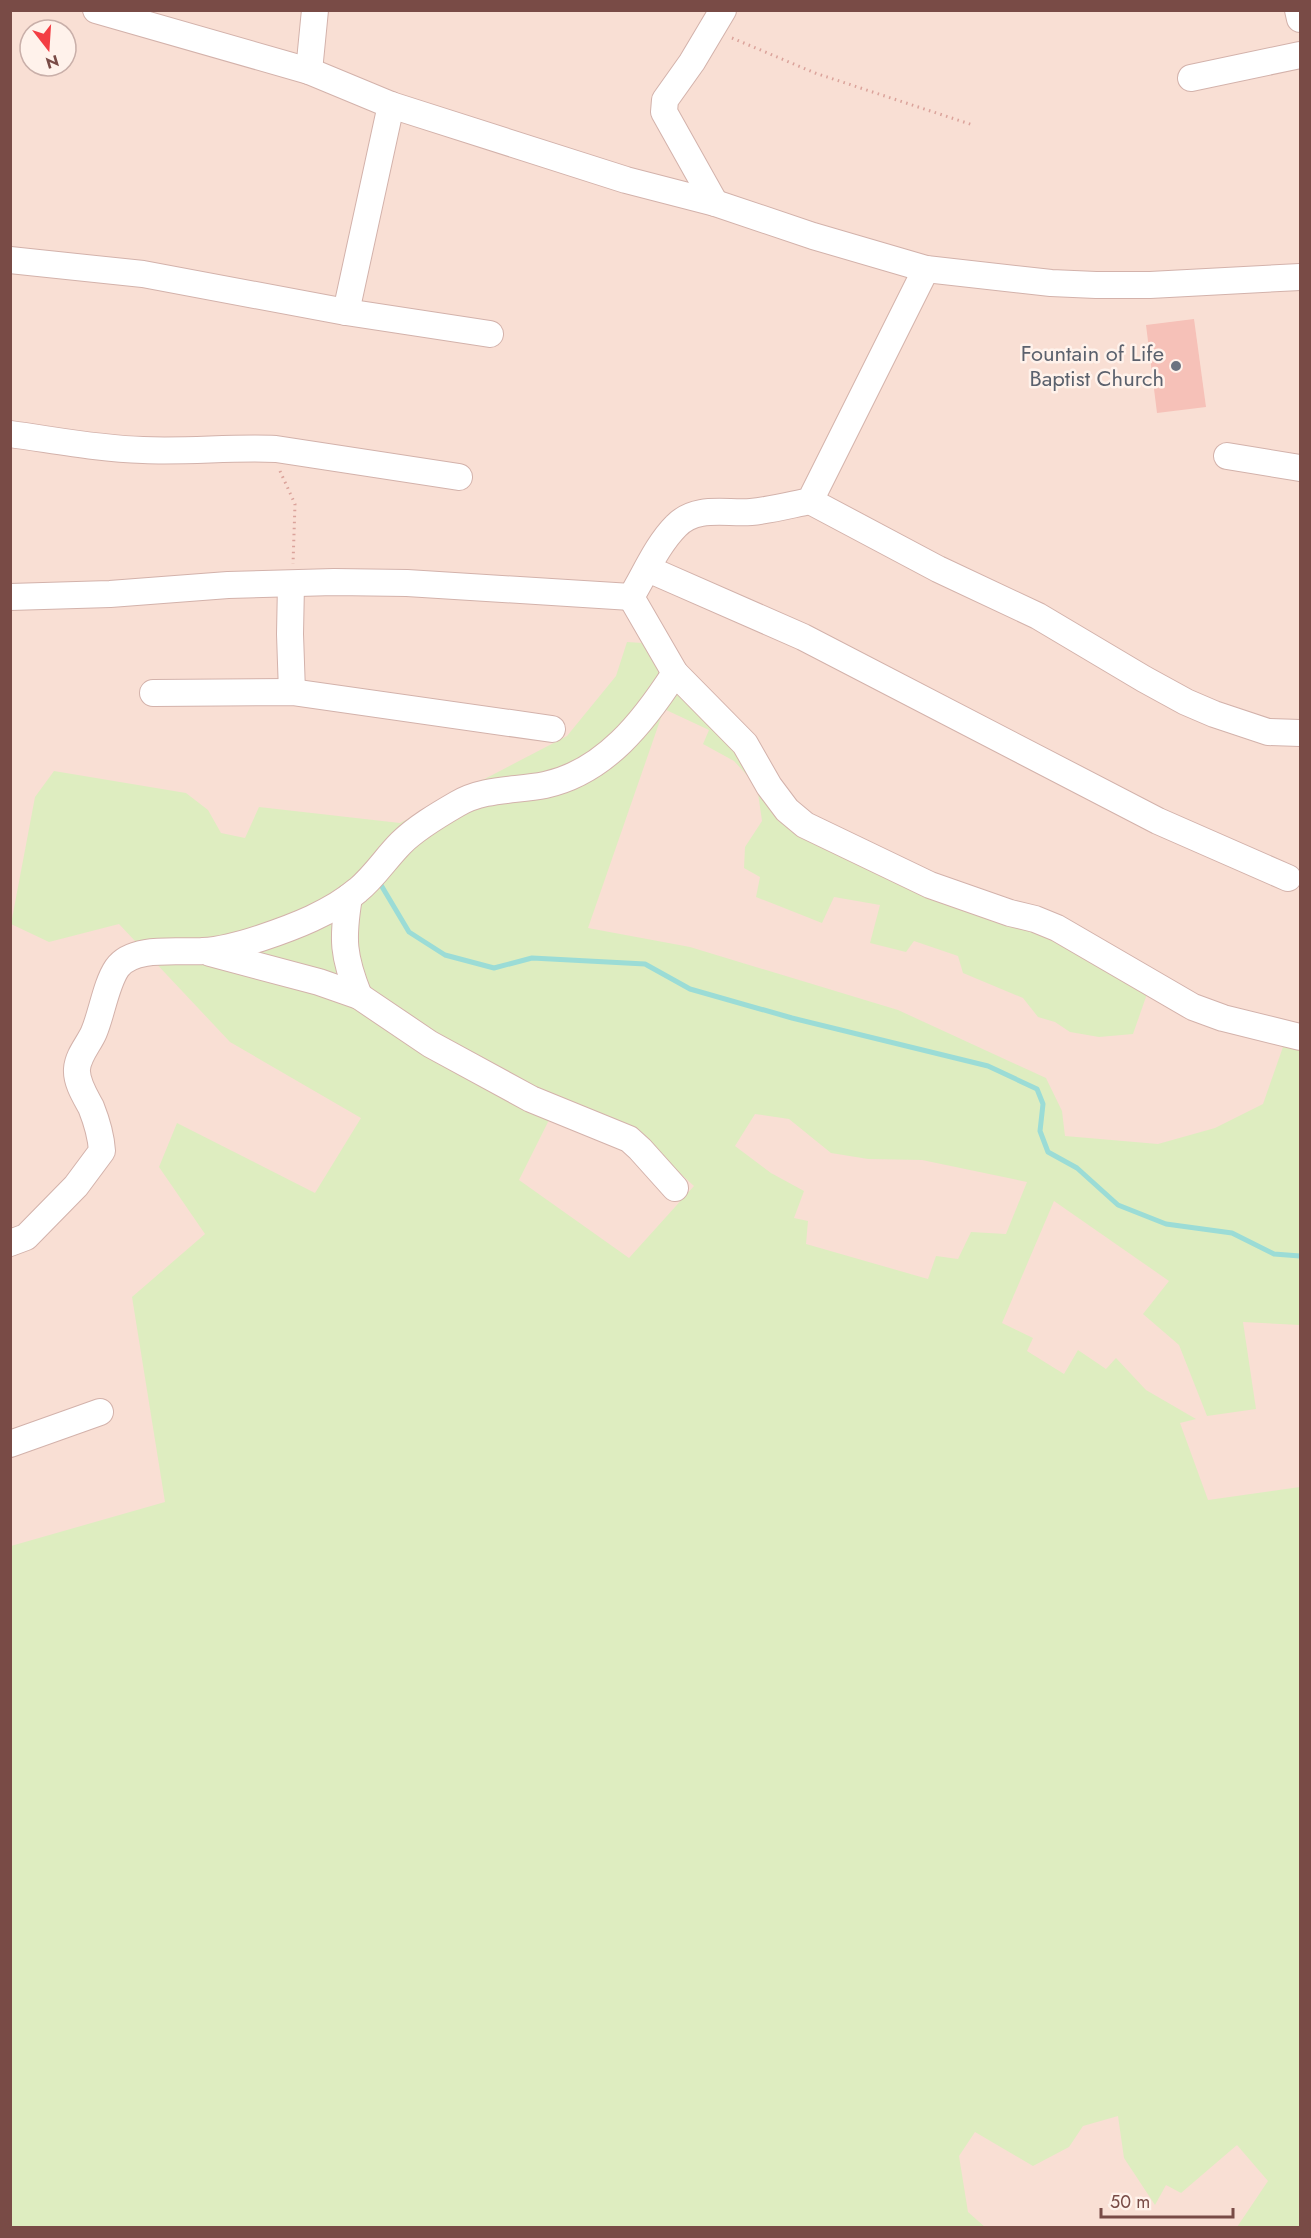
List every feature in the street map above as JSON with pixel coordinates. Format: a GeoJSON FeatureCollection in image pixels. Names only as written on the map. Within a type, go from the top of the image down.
{"type":"FeatureCollection","features":[{"type":"Feature","properties":{"kind":"street"},"geometry":{"type":"LineString","coordinates":[[96,10],[309,71],[391,105],[626,180],[715,202],[813,236],[926,269],[1051,283],[1096,285],[1150,285],[1300,277]]}},
{"type":"Feature","properties":{"kind":"street"},"geometry":{"type":"LineString","coordinates":[[309,71],[315,10]]}},
{"type":"Feature","properties":{"kind":"street"},"geometry":{"type":"LineString","coordinates":[[1298,10],[1300,19]]}},
{"type":"Feature","properties":{"kind":"street"},"geometry":{"type":"LineString","coordinates":[[715,202],[664,112],[665,100],[718,21]]}},
{"type":"Feature","properties":{"kind":"street"},"geometry":{"type":"LineString","coordinates":[[1191,78],[1300,55]]}},
{"type":"Feature","properties":{"kind":"street"},"geometry":{"type":"LineString","coordinates":[[346,312],[391,105]]}},
{"type":"Feature","properties":{"kind":"street"},"geometry":{"type":"LineString","coordinates":[[10,260],[143,274],[346,312],[490,334]]}},
{"type":"Feature","properties":{"kind":"street"},"geometry":{"type":"LineString","coordinates":[[810,501],[926,269]]}},
{"type":"Feature","properties":{"kind":"street"},"geometry":{"type":"LineString","coordinates":[[10,434],[139,450],[180,452],[250,447],[276,449],[459,477]]}},
{"type":"Feature","properties":{"kind":"street"},"geometry":{"type":"LineString","coordinates":[[1227,456],[1300,468]]}},
{"type":"Feature","properties":{"kind":"street"},"geometry":{"type":"LineString","coordinates":[[631,597],[676,526],[685,519],[713,511],[747,512],[810,501],[938,569],[1038,616],[1144,680],[1186,702],[1268,732],[1300,733]]}},
{"type":"Feature","properties":{"kind":"street"},"geometry":{"type":"LineString","coordinates":[[648,569],[803,637],[1158,821],[1288,878]]}},
{"type":"Feature","properties":{"kind":"street"},"geometry":{"type":"LineString","coordinates":[[10,597],[110,594],[228,585],[407,583],[631,597]]}},
{"type":"Feature","properties":{"kind":"street"},"geometry":{"type":"LineString","coordinates":[[292,584],[292,692]]}},
{"type":"Feature","properties":{"kind":"street"},"geometry":{"type":"LineString","coordinates":[[631,597],[675,673],[745,744],[769,786],[787,810],[805,825],[930,885],[1057,928],[1193,1007],[1223,1018],[1300,1037]]}},
{"type":"Feature","properties":{"kind":"street"},"geometry":{"type":"LineString","coordinates":[[204,951],[261,938],[341,903],[359,889],[403,842],[460,802],[487,792],[544,785],[568,777],[594,763],[634,730],[652,709],[675,673]]}},
{"type":"Feature","properties":{"kind":"street"},"geometry":{"type":"LineString","coordinates":[[153,693],[292,692],[552,729]]}},
{"type":"Feature","properties":{"kind":"street"},"geometry":{"type":"LineString","coordinates":[[350,897],[344,927],[344,948],[348,967],[359,996]]}},
{"type":"Feature","properties":{"kind":"street"},"geometry":{"type":"LineString","coordinates":[[10,1243],[26,1237],[76,1186],[102,1151],[101,1135],[81,1089],[77,1069],[82,1054],[94,1035],[117,967],[131,957],[171,950],[204,951],[319,982],[359,996],[430,1044],[531,1099],[629,1139],[675,1188]]}},
{"type":"Feature","properties":{"kind":"street"},"geometry":{"type":"LineString","coordinates":[[10,1444],[100,1412]]}},
{"type":"Feature","properties":{"kind":"path"},"geometry":{"type":"LineString","coordinates":[[718,21],[815,73],[973,125]]}},
{"type":"Feature","properties":{"kind":"path"},"geometry":{"type":"LineString","coordinates":[[276,449],[276,462],[295,504],[292,584]]}},
{"type":"Feature","properties":{"kind":"shaded area"},"geometry":{"type":"Polygon","coordinates":[[[11,11],[1300,11],[1300,2227],[11,2228],[11,11]]]}},
{"type":"Feature","properties":{"kind":"green space"},"geometry":{"type":"Polygon","coordinates":[[[627,642],[643,643],[687,700],[740,752],[772,804],[1051,933],[1300,1041],[1300,1325],[1243,1322],[1256,1409],[1207,1416],[1179,1345],[1143,1314],[1169,1281],[1054,1201],[1002,1323],[1033,1338],[1027,1351],[1064,1374],[1078,1350],[1106,1369],[1116,1358],[1146,1390],[1196,1419],[1180,1423],[1208,1500],[1300,1487],[1300,2227],[1237,2227],[1268,2181],[1237,2145],[1181,2193],[1166,2185],[1155,2205],[1124,2158],[1118,2116],[1083,2126],[1069,2147],[1033,2166],[975,2132],[959,2156],[968,2212],[985,2227],[11,2227],[11,1546],[165,1502],[132,1297],[205,1234],[159,1167],[177,1123],[315,1193],[361,1118],[230,1042],[119,924],[49,942],[11,924],[35,797],[54,771],[186,793],[208,810],[221,833],[245,838],[259,807],[400,823],[567,736],[616,676],[627,642]],[[664,709],[588,928],[690,947],[898,1010],[1046,1078],[1062,1111],[1065,1136],[1158,1144],[1215,1128],[1263,1104],[1284,1044],[1147,994],[1133,1034],[1099,1037],[1070,1032],[1055,1022],[1038,1017],[1023,998],[963,973],[958,956],[914,941],[906,952],[870,943],[880,905],[834,897],[822,923],[756,897],[760,877],[744,868],[745,847],[762,821],[757,786],[734,761],[703,744],[709,730],[664,709]],[[558,1102],[519,1180],[629,1258],[694,1186],[629,1127],[558,1102]],[[755,1114],[735,1146],[771,1173],[804,1191],[794,1218],[808,1221],[806,1244],[928,1279],[936,1256],[958,1259],[971,1232],[1006,1234],[1027,1182],[922,1160],[868,1159],[831,1153],[789,1119],[755,1114]]]}},
{"type":"Feature","properties":{"kind":"building","name":"Fountain of Life Baptist Church"},"geometry":{"type":"Polygon","coordinates":[[[1194,319],[1206,407],[1157,413],[1146,325],[1194,319]]]}},
{"type":"Feature","properties":{"kind":"waterway"},"geometry":{"type":"LineString","coordinates":[[381,885],[409,932],[445,955],[494,968],[532,958],[645,964],[690,989],[792,1018],[988,1066],[1037,1089],[1043,1104],[1040,1131],[1048,1152],[1077,1168],[1118,1205],[1166,1224],[1232,1233],[1274,1254],[1300,1256]]}},
{"type":"Feature","properties":{"kind":"place","name":"Fountain of Life Baptist Church"},"geometry":{"type":"Point","coordinates":[1176,366]}}]}
